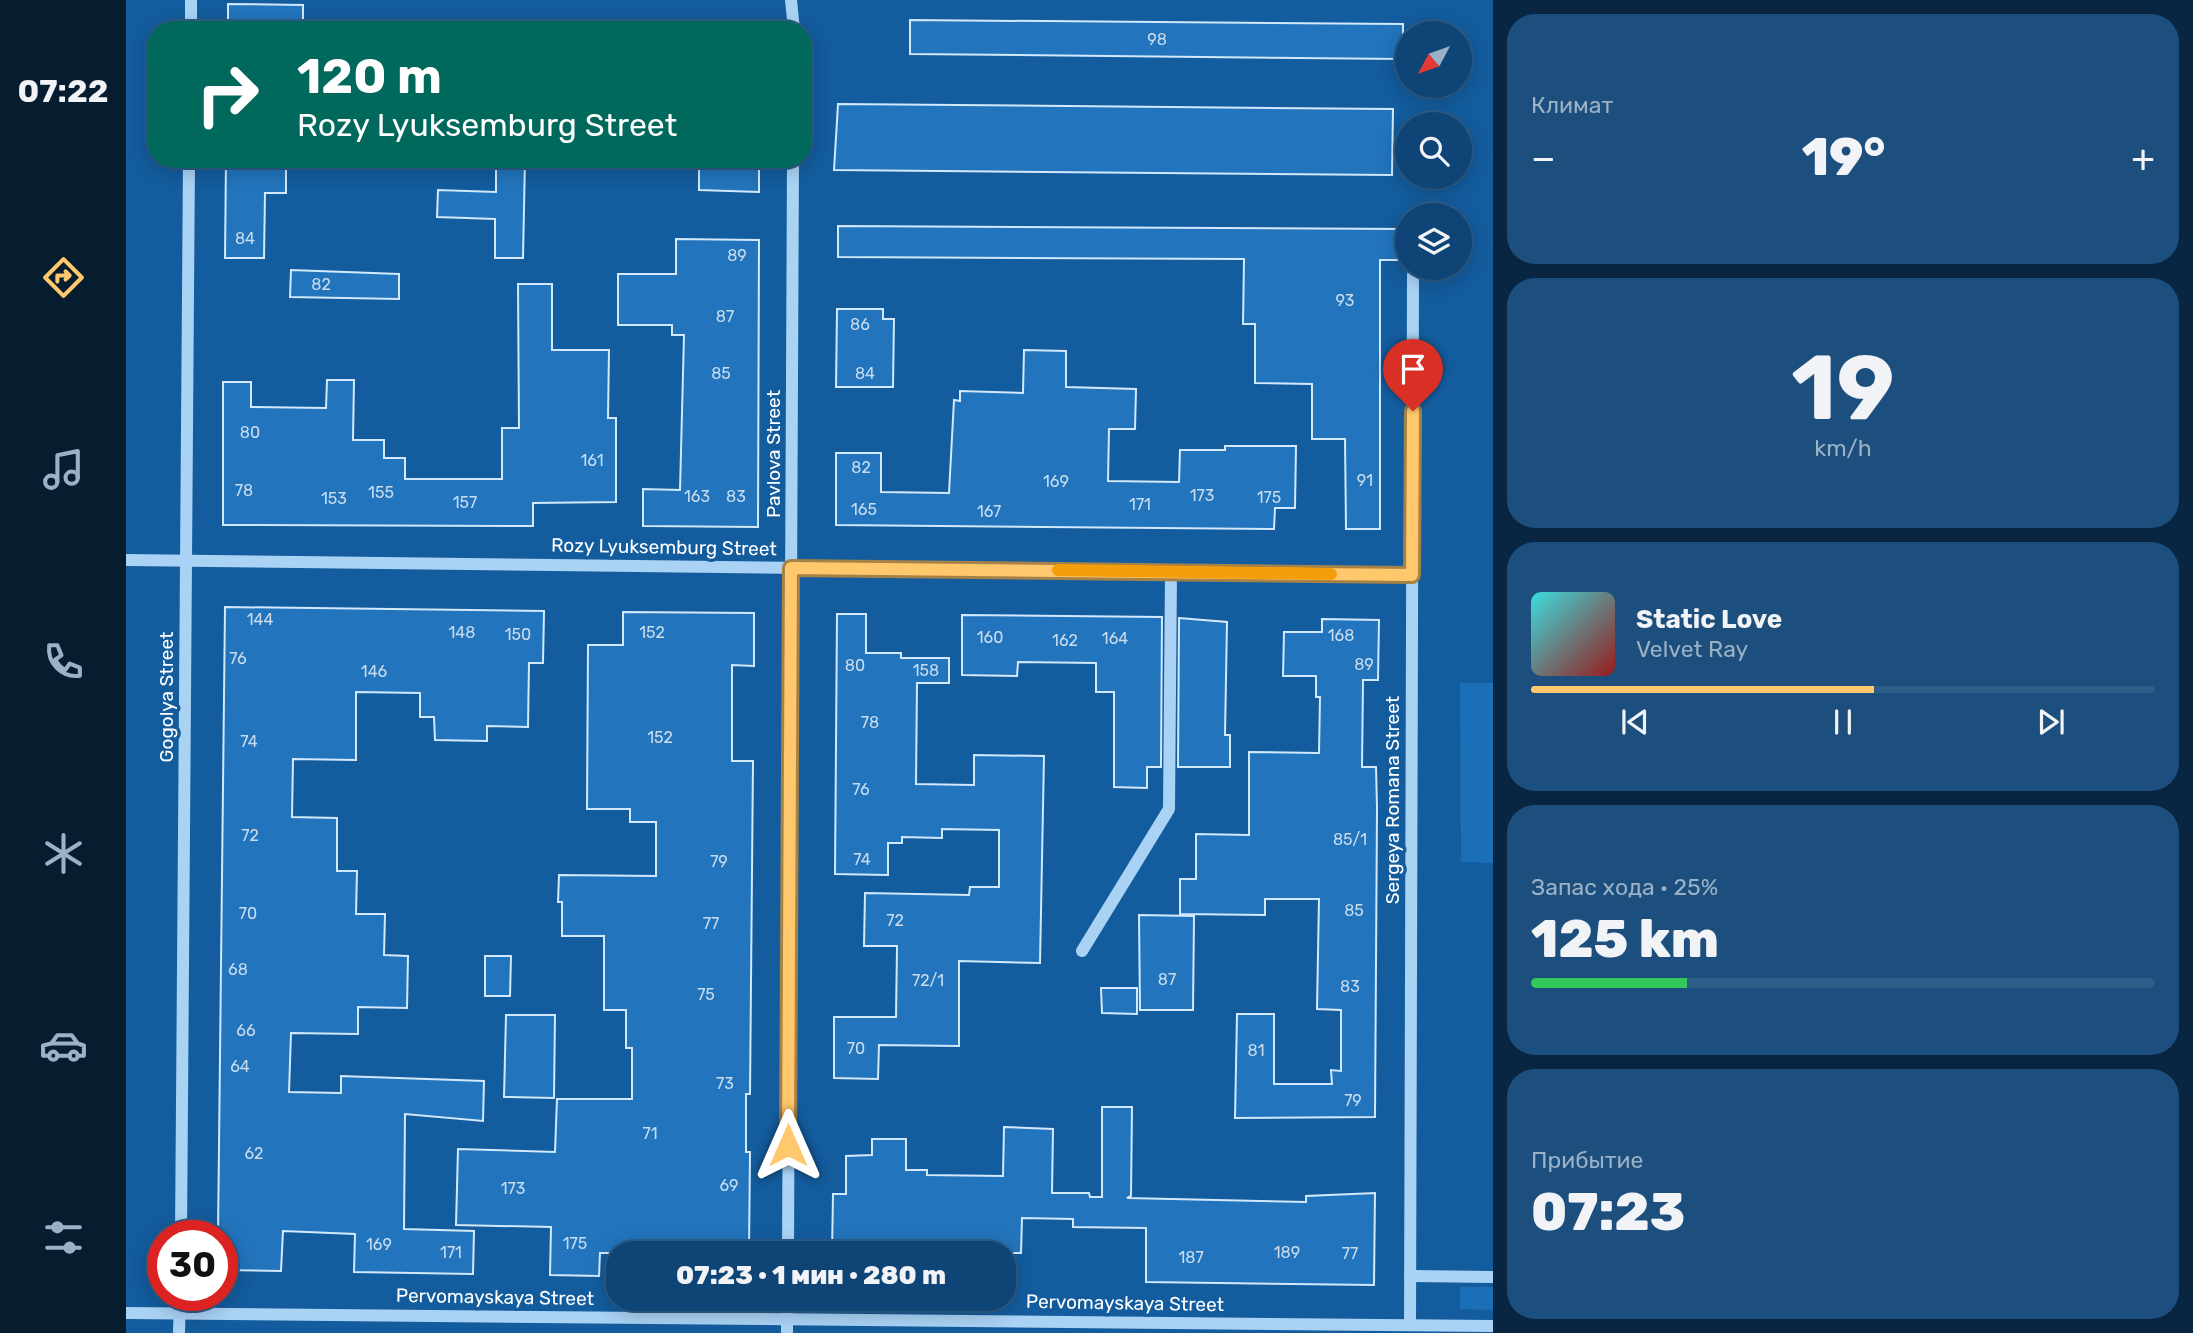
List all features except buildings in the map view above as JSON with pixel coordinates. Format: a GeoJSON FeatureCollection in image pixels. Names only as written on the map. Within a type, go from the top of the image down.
{"type":"FeatureCollection","features":[{"type":"Feature","properties":{"kind":"street"},"geometry":{"type":"LineString","coordinates":[[191,0],[191,21]]}},
{"type":"Feature","properties":{"kind":"street"},"geometry":{"type":"LineString","coordinates":[[791,0],[793,21]]}},
{"type":"Feature","properties":{"kind":"street","name":"Gogolya Street"},"geometry":{"type":"LineString","coordinates":[[180,1220],[190,168]]}},
{"type":"Feature","properties":{"kind":"street","name":"Pavlova Street"},"geometry":{"type":"LineString","coordinates":[[788,1241],[793,168]]}},
{"type":"Feature","properties":{"kind":"street","name":"Sergeya Romana Street"},"geometry":{"type":"LineString","coordinates":[[1410,1325],[1413,280]]}},
{"type":"Feature","properties":{"kind":"street","name":"Rozy Lyuksemburg Street"},"geometry":{"type":"LineString","coordinates":[[126,560],[1412,575]]}},
{"type":"Feature","properties":{"kind":"street"},"geometry":{"type":"LineString","coordinates":[[1082,951],[1169,809],[1171,572]]}},
{"type":"Feature","properties":{"kind":"street"},"geometry":{"type":"LineString","coordinates":[[1410,1276],[1493,1277]]}},
{"type":"Feature","properties":{"kind":"street"},"geometry":{"type":"LineString","coordinates":[[179,1311],[179,1333]]}},
{"type":"Feature","properties":{"kind":"street"},"geometry":{"type":"LineString","coordinates":[[787,1333],[788,1311]]}},
{"type":"Feature","properties":{"kind":"street","name":"Pervomayskaya Street"},"geometry":{"type":"LineString","coordinates":[[126,1313],[1410,1325],[1450,1329],[1493,1326]]}},
{"type":"Feature","properties":{"kind":"shaded area"},"geometry":{"type":"Polygon","coordinates":[[[1460,683],[1493,683],[1493,863],[1461,862],[1460,683]]]}},
{"type":"Feature","properties":{"kind":"shaded area"},"geometry":{"type":"Polygon","coordinates":[[[1460,1287],[1493,1287],[1493,1310],[1460,1309],[1460,1287]]]}},
{"type":"Feature","properties":{"kind":"slow traffic"},"geometry":{"type":"LineString","coordinates":[[1058,570],[1331,574]]}},
{"type":"Feature","properties":{"kind":"route"},"geometry":{"type":"LineString","coordinates":[[788,1145],[791,568],[1412,575],[1413,411]]}}]}
